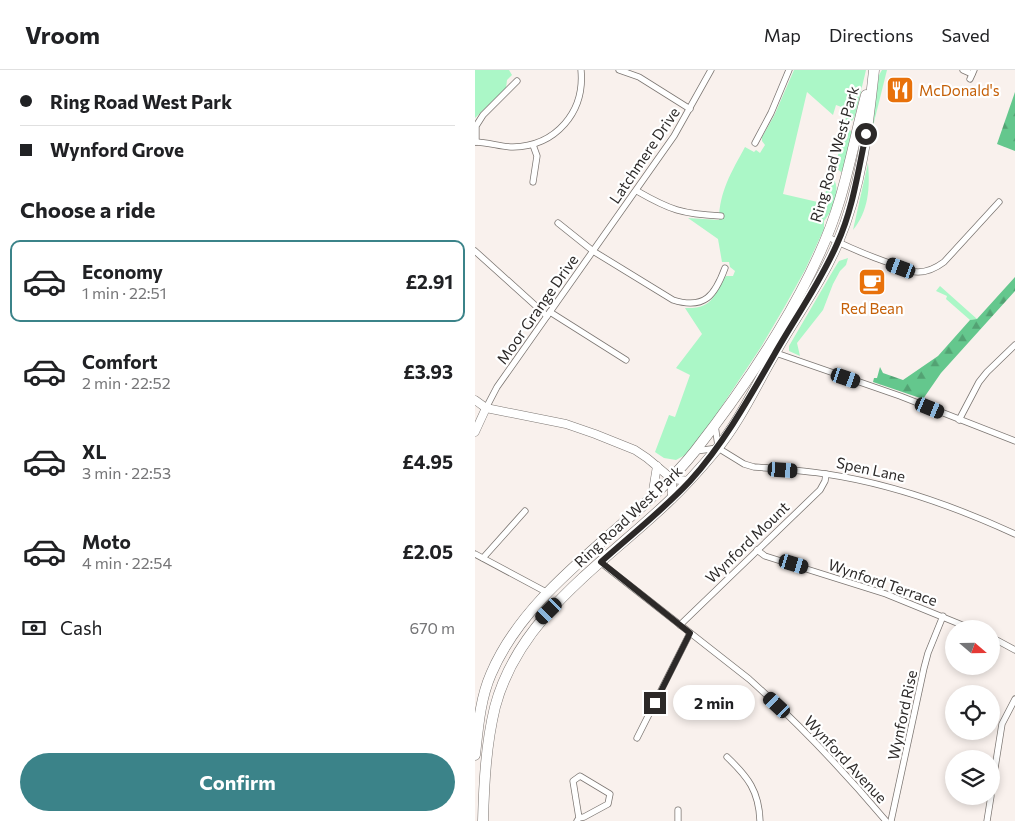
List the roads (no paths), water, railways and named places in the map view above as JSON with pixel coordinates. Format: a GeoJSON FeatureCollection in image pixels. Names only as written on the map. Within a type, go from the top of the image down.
{"type":"FeatureCollection","features":[{"type":"Feature","properties":{"kind":"highway","name":"Ring Road West Park"},"geometry":{"type":"LineString","coordinates":[[483,821],[486,762],[490,732],[496,706],[514,659],[542,618],[672,499],[689,481],[718,448],[744,409],[826,236],[840,199],[873,70]]}},
{"type":"Feature","properties":{"kind":"highway","name":"Ring Road West Park"},"geometry":{"type":"LineString","coordinates":[[475,755],[483,702],[491,675],[515,630],[548,593],[672,478],[771,351],[822,275],[838,242],[853,201],[869,118],[873,70]]}},
{"type":"Feature","properties":{"kind":"street"},"geometry":{"type":"LineString","coordinates":[[517,81],[483,115],[476,126],[475,142],[488,142],[511,147],[533,144],[556,131],[572,114],[581,94],[581,70]]}},
{"type":"Feature","properties":{"kind":"street"},"geometry":{"type":"LineString","coordinates":[[619,70],[630,71],[690,108]]}},
{"type":"Feature","properties":{"kind":"street","name":"Latchmere Drive"},"geometry":{"type":"LineString","coordinates":[[593,251],[674,136],[711,70]]}},
{"type":"Feature","properties":{"kind":"street"},"geometry":{"type":"LineString","coordinates":[[755,143],[771,113],[789,70]]}},
{"type":"Feature","properties":{"kind":"street"},"geometry":{"type":"LineString","coordinates":[[963,70],[972,74]]}},
{"type":"Feature","properties":{"kind":"street"},"geometry":{"type":"LineString","coordinates":[[533,144],[537,156],[533,182]]}},
{"type":"Feature","properties":{"kind":"street"},"geometry":{"type":"LineString","coordinates":[[637,191],[663,206],[676,210],[691,214],[721,216]]}},
{"type":"Feature","properties":{"kind":"street"},"geometry":{"type":"LineString","coordinates":[[826,236],[901,268],[916,272],[931,270],[944,262],[999,202]]}},
{"type":"Feature","properties":{"kind":"street"},"geometry":{"type":"LineString","coordinates":[[558,223],[593,251],[673,300],[685,304],[705,299],[713,293],[725,268]]}},
{"type":"Feature","properties":{"kind":"street"},"geometry":{"type":"LineString","coordinates":[[475,251],[549,314],[626,360]]}},
{"type":"Feature","properties":{"kind":"street","name":"Moor Grange Drive"},"geometry":{"type":"LineString","coordinates":[[486,408],[497,387],[593,251]]}},
{"type":"Feature","properties":{"kind":"street"},"geometry":{"type":"LineString","coordinates":[[959,420],[979,382],[987,372],[1014,348]]}},
{"type":"Feature","properties":{"kind":"street"},"geometry":{"type":"LineString","coordinates":[[771,351],[900,396],[1015,441]]}},
{"type":"Feature","properties":{"kind":"street"},"geometry":{"type":"LineString","coordinates":[[475,400],[486,408],[566,424],[635,450],[672,478],[689,481]]}},
{"type":"Feature","properties":{"kind":"street"},"geometry":{"type":"LineString","coordinates":[[475,432],[486,408]]}},
{"type":"Feature","properties":{"kind":"street"},"geometry":{"type":"LineString","coordinates":[[694,452],[718,448],[715,424]]}},
{"type":"Feature","properties":{"kind":"street","name":"Spen Lane"},"geometry":{"type":"LineString","coordinates":[[718,448],[744,464],[754,467],[826,474],[856,479],[917,494],[974,515],[1015,534]]}},
{"type":"Feature","properties":{"kind":"street"},"geometry":{"type":"LineString","coordinates":[[652,497],[657,466]]}},
{"type":"Feature","properties":{"kind":"street","name":"Wynford Mount"},"geometry":{"type":"LineString","coordinates":[[680,624],[820,490],[825,481],[826,474]]}},
{"type":"Feature","properties":{"kind":"street"},"geometry":{"type":"LineString","coordinates":[[672,478],[672,499]]}},
{"type":"Feature","properties":{"kind":"street"},"geometry":{"type":"LineString","coordinates":[[483,558],[525,511]]}},
{"type":"Feature","properties":{"kind":"street","name":"Wynford Terrace"},"geometry":{"type":"LineString","coordinates":[[757,550],[765,556],[886,594],[952,620]]}},
{"type":"Feature","properties":{"kind":"street"},"geometry":{"type":"LineString","coordinates":[[475,554],[548,593]]}},
{"type":"Feature","properties":{"kind":"street","name":"Wynford Avenue"},"geometry":{"type":"LineString","coordinates":[[601,562],[749,679],[801,727],[844,772],[886,821]]}},
{"type":"Feature","properties":{"kind":"street","name":"Wynford Rise"},"geometry":{"type":"LineString","coordinates":[[891,821],[924,668],[943,616]]}},
{"type":"Feature","properties":{"kind":"street"},"geometry":{"type":"LineString","coordinates":[[637,738],[690,633]]}},
{"type":"Feature","properties":{"kind":"street"},"geometry":{"type":"LineString","coordinates":[[1000,642],[1015,650]]}},
{"type":"Feature","properties":{"kind":"street"},"geometry":{"type":"LineString","coordinates":[[998,750],[1002,724],[1015,699]]}},
{"type":"Feature","properties":{"kind":"street"},"geometry":{"type":"LineString","coordinates":[[727,758],[743,773],[751,784],[757,797],[760,821]]}},
{"type":"Feature","properties":{"kind":"street"},"geometry":{"type":"LineString","coordinates":[[580,776],[610,794],[609,804],[604,808],[578,819],[573,781],[580,776]]}},
{"type":"Feature","properties":{"kind":"street"},"geometry":{"type":"LineString","coordinates":[[987,821],[989,805]]}},
{"type":"Feature","properties":{"kind":"street"},"geometry":{"type":"LineString","coordinates":[[678,821],[679,810]]}},
{"type":"Feature","properties":{"kind":"place","name":"McDonald's"},"geometry":{"type":"Point","coordinates":[900,90]}},
{"type":"Feature","properties":{"kind":"place","name":"Red Bean"},"geometry":{"type":"Point","coordinates":[872,282]}}]}
